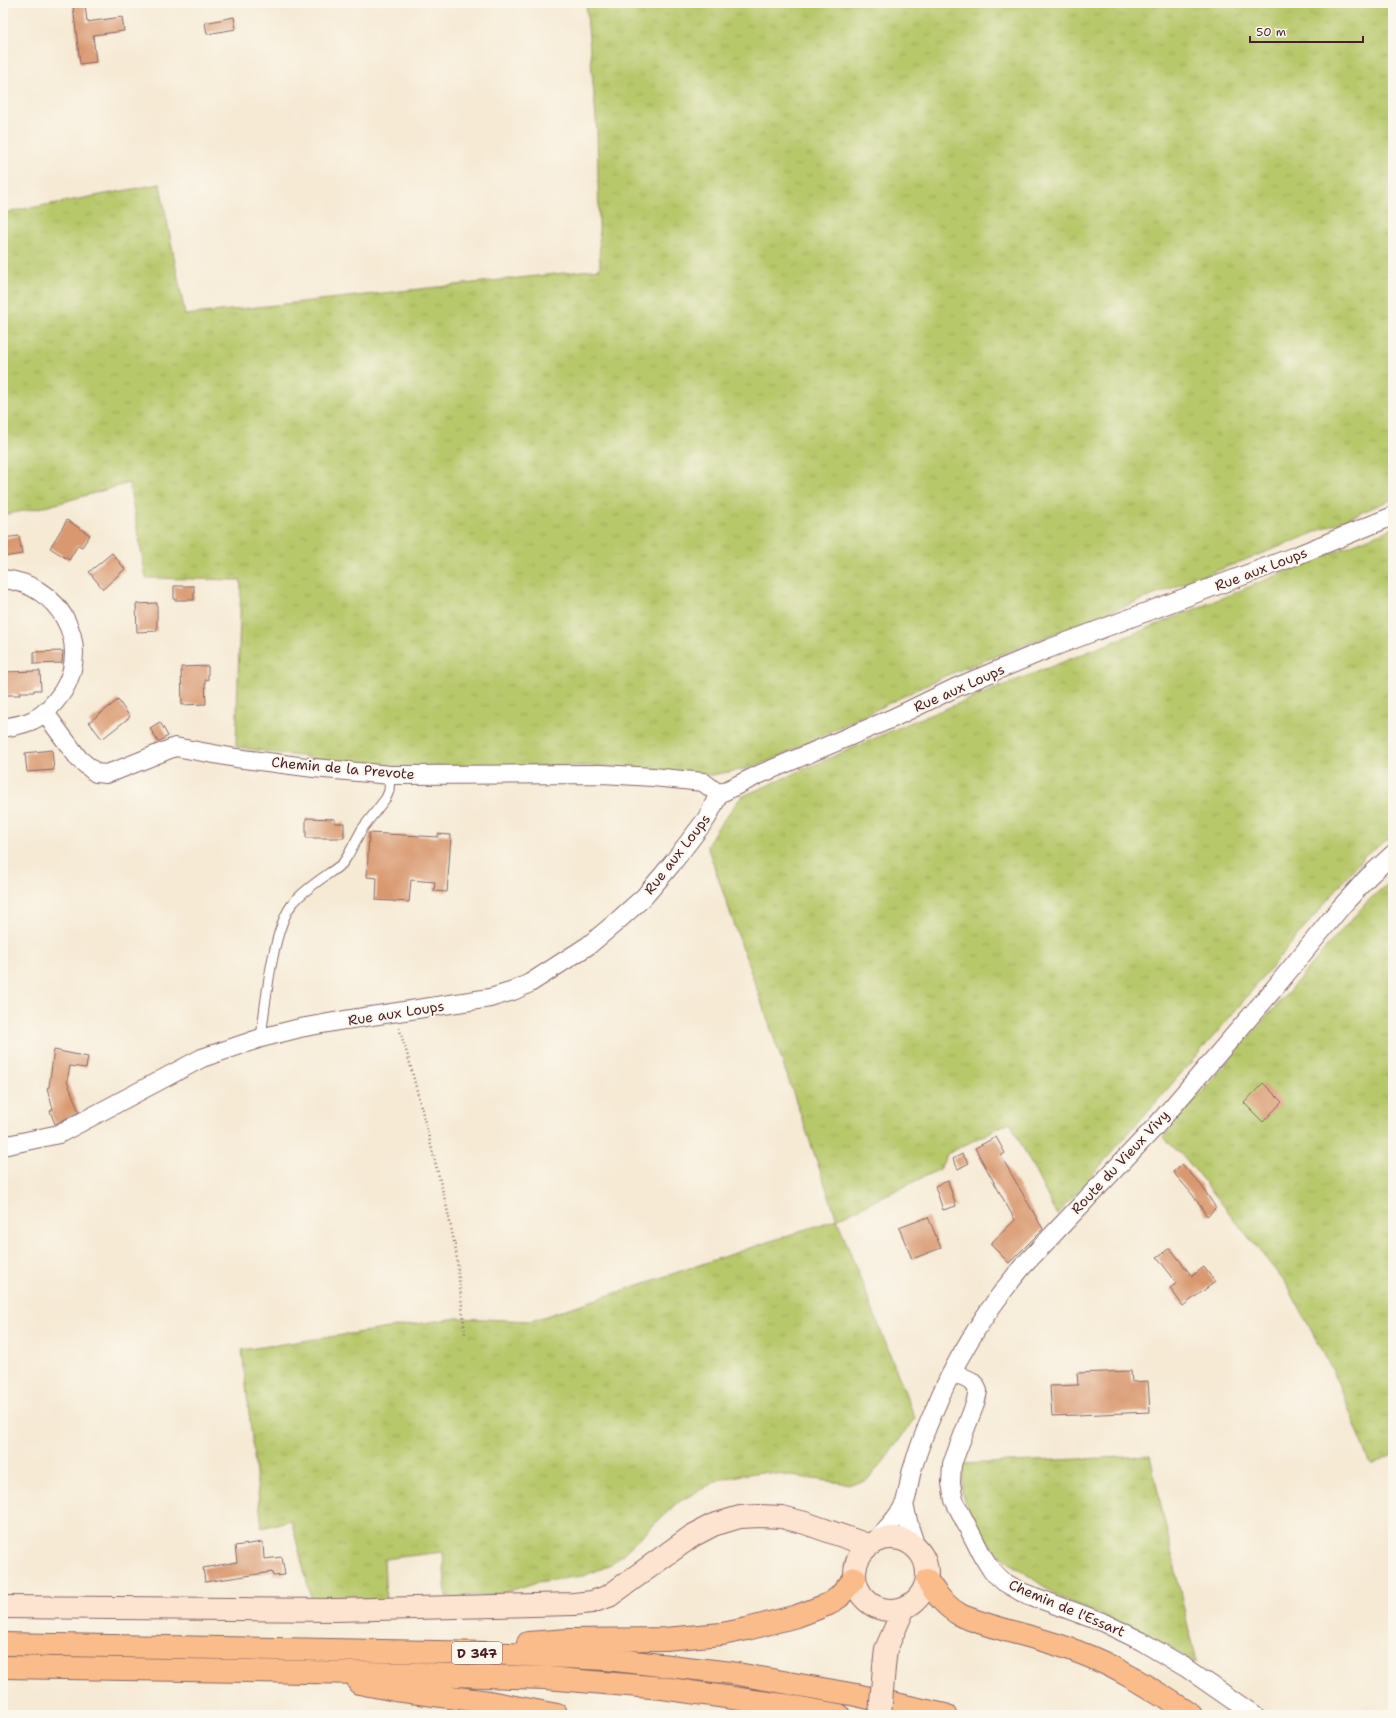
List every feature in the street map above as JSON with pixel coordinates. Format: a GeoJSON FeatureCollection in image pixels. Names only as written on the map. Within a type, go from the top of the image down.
{"type":"FeatureCollection","features":[{"type":"Feature","properties":{"kind":"highway"},"geometry":{"type":"LineString","coordinates":[[423,1651],[568,1640],[665,1639],[722,1634],[770,1624],[824,1606],[838,1597],[855,1571]]}},
{"type":"Feature","properties":{"kind":"highway"},"geometry":{"type":"LineString","coordinates":[[927,1580],[943,1603],[962,1616],[1056,1644],[1100,1661],[1138,1681],[1192,1715]]}},
{"type":"Feature","properties":{"kind":"highway","name":"D 347"},"geometry":{"type":"LineString","coordinates":[[3,1644],[423,1651],[606,1659],[672,1666],[794,1684],[856,1695],[945,1715]]}},
{"type":"Feature","properties":{"kind":"highway","name":"D 347"},"geometry":{"type":"LineString","coordinates":[[3,1667],[488,1675],[604,1682],[728,1696],[840,1715]]}},
{"type":"Feature","properties":{"kind":"highway"},"geometry":{"type":"LineString","coordinates":[[311,1672],[395,1690],[489,1702],[557,1715]]}},
{"type":"Feature","properties":{"kind":"street","name":"Rue aux Loups"},"geometry":{"type":"LineString","coordinates":[[3,1146],[59,1134],[202,1058],[261,1038],[300,1028],[490,998],[518,988],[557,967],[590,945],[644,897],[707,818],[719,794],[758,775],[893,718],[992,672],[1048,649],[1298,555],[1393,516]]}},
{"type":"Feature","properties":{"kind":"street"},"geometry":{"type":"LineString","coordinates":[[3,579],[14,580],[30,585],[45,594],[64,616],[72,635],[74,654],[72,671],[59,697],[45,713],[26,723],[3,728]]}},
{"type":"Feature","properties":{"kind":"street","name":"Chemin de la Prevote"},"geometry":{"type":"LineString","coordinates":[[45,713],[79,759],[96,773],[106,774],[175,748],[236,758],[314,768],[390,775],[602,774],[703,782],[719,794]]}},
{"type":"Feature","properties":{"kind":"street","name":"Route du Vieux Vivy"},"geometry":{"type":"LineString","coordinates":[[872,1543],[892,1523],[904,1505],[920,1445],[933,1412],[963,1350],[990,1307],[1019,1271],[1155,1127],[1368,877],[1393,854]]}},
{"type":"Feature","properties":{"kind":"street","name":"Chemin de l'Essart"},"geometry":{"type":"LineString","coordinates":[[952,1372],[971,1381],[978,1391],[975,1404],[952,1464],[951,1483],[954,1500],[982,1555],[992,1570],[1004,1582],[1021,1592],[1102,1622],[1141,1640],[1188,1669],[1254,1715]]}},
{"type":"Feature","properties":{"kind":"street","name":"Route du Vieux Vivy"},"geometry":{"type":"LineString","coordinates":[[904,1505],[916,1547]]}},
{"type":"Feature","properties":{"kind":"street"},"geometry":{"type":"LineString","coordinates":[[3,1607],[336,1610],[574,1604],[592,1602],[609,1596],[692,1536],[713,1525],[747,1516],[782,1517],[805,1523],[829,1532],[872,1543]]}},
{"type":"Feature","properties":{"kind":"street"},"geometry":{"type":"LineString","coordinates":[[829,1532],[855,1571],[859,1591],[868,1602],[880,1624],[885,1658],[880,1715]]}},
{"type":"Feature","properties":{"kind":"street"},"geometry":{"type":"LineString","coordinates":[[855,1571],[861,1553],[872,1543],[885,1537],[896,1537],[907,1541],[916,1547],[924,1557],[928,1568],[927,1580],[923,1592],[915,1602],[904,1608],[892,1610],[879,1608],[868,1602]]}},
{"type":"Feature","properties":{"kind":"street"},"geometry":{"type":"LineString","coordinates":[[885,1658],[904,1608]]}},
{"type":"Feature","properties":{"kind":"lane"},"geometry":{"type":"LineString","coordinates":[[261,1038],[279,929],[285,915],[293,902],[342,864],[348,857],[362,829],[386,798],[389,791],[390,775]]}},
{"type":"Feature","properties":{"kind":"path"},"geometry":{"type":"LineString","coordinates":[[394,1012],[409,1060],[456,1251],[465,1334]]}},
{"type":"Feature","properties":{"kind":"green space"},"geometry":{"type":"Polygon","coordinates":[[[586,3],[1393,3],[1393,499],[1294,541],[947,675],[774,759],[746,769],[711,775],[601,766],[373,767],[236,747],[241,580],[146,578],[129,483],[49,506],[3,515],[3,213],[160,184],[185,315],[600,269],[597,130],[586,3]]]}},
{"type":"Feature","properties":{"kind":"green space"},"geometry":{"type":"Polygon","coordinates":[[[1393,528],[1393,836],[1366,854],[1219,1030],[1057,1215],[1010,1122],[947,1154],[940,1169],[837,1219],[707,846],[716,830],[741,797],[907,724],[1393,528]]]}},
{"type":"Feature","properties":{"kind":"green space"},"geometry":{"type":"Polygon","coordinates":[[[1393,879],[1393,1456],[1371,1464],[1333,1371],[1287,1285],[1186,1159],[1163,1137],[1338,934],[1369,900],[1393,879]]]}},
{"type":"Feature","properties":{"kind":"green space"},"geometry":{"type":"Polygon","coordinates":[[[837,1219],[915,1418],[884,1461],[866,1481],[850,1484],[761,1472],[720,1479],[677,1503],[611,1565],[583,1576],[537,1582],[497,1595],[446,1597],[443,1552],[384,1559],[386,1605],[312,1601],[291,1520],[262,1528],[242,1350],[457,1318],[531,1321],[837,1219]]]}},
{"type":"Feature","properties":{"kind":"green space"},"geometry":{"type":"Polygon","coordinates":[[[1150,1456],[1196,1663],[1143,1632],[1061,1598],[1011,1564],[991,1547],[972,1518],[962,1493],[962,1464],[1150,1456]]]}},
{"type":"Feature","properties":{"kind":"building"},"geometry":{"type":"Polygon","coordinates":[[[85,4],[87,22],[122,17],[124,31],[93,35],[96,62],[80,64],[73,6],[85,4]]]}},
{"type":"Feature","properties":{"kind":"building"},"geometry":{"type":"Polygon","coordinates":[[[234,17],[236,29],[207,34],[205,23],[234,17]]]}},
{"type":"Feature","properties":{"kind":"building"},"geometry":{"type":"Polygon","coordinates":[[[67,520],[90,535],[82,547],[78,545],[69,560],[50,548],[67,520]]]}},
{"type":"Feature","properties":{"kind":"building"},"geometry":{"type":"Polygon","coordinates":[[[19,536],[22,554],[3,557],[3,538],[19,536]]]}},
{"type":"Feature","properties":{"kind":"building"},"geometry":{"type":"Polygon","coordinates":[[[112,553],[125,569],[103,589],[89,572],[112,553]]]}},
{"type":"Feature","properties":{"kind":"building"},"geometry":{"type":"Polygon","coordinates":[[[174,586],[194,586],[194,600],[174,600],[174,586]]]}},
{"type":"Feature","properties":{"kind":"building"},"geometry":{"type":"Polygon","coordinates":[[[157,603],[157,631],[137,632],[136,604],[157,603]]]}},
{"type":"Feature","properties":{"kind":"building"},"geometry":{"type":"Polygon","coordinates":[[[63,651],[62,663],[34,664],[34,652],[63,651]]]}},
{"type":"Feature","properties":{"kind":"building"},"geometry":{"type":"Polygon","coordinates":[[[208,666],[208,680],[205,680],[206,704],[182,705],[181,667],[208,666]]]}},
{"type":"Feature","properties":{"kind":"building"},"geometry":{"type":"Polygon","coordinates":[[[40,671],[41,690],[34,690],[34,692],[20,692],[20,695],[3,695],[3,672],[40,671]]]}},
{"type":"Feature","properties":{"kind":"building"},"geometry":{"type":"Polygon","coordinates":[[[118,700],[130,717],[102,739],[89,722],[118,700]]]}},
{"type":"Feature","properties":{"kind":"building"},"geometry":{"type":"Polygon","coordinates":[[[160,722],[168,736],[158,742],[150,728],[160,722]]]}},
{"type":"Feature","properties":{"kind":"building"},"geometry":{"type":"Polygon","coordinates":[[[52,750],[54,770],[27,772],[25,753],[52,750]]]}},
{"type":"Feature","properties":{"kind":"building"},"geometry":{"type":"Polygon","coordinates":[[[306,818],[335,819],[335,823],[344,823],[344,838],[306,838],[306,818]]]}},
{"type":"Feature","properties":{"kind":"building"},"geometry":{"type":"Polygon","coordinates":[[[369,833],[438,837],[438,834],[451,835],[447,892],[434,891],[435,882],[411,880],[409,902],[376,900],[377,878],[367,877],[369,833]]]}},
{"type":"Feature","properties":{"kind":"building"},"geometry":{"type":"Polygon","coordinates":[[[54,1050],[88,1057],[86,1068],[70,1066],[67,1081],[79,1112],[55,1124],[50,1111],[53,1109],[47,1088],[49,1087],[54,1050]]]}},
{"type":"Feature","properties":{"kind":"building"},"geometry":{"type":"Polygon","coordinates":[[[1263,1083],[1282,1102],[1263,1122],[1244,1103],[1263,1083]]]}},
{"type":"Feature","properties":{"kind":"building"},"geometry":{"type":"Polygon","coordinates":[[[996,1137],[1005,1153],[1001,1156],[1043,1229],[1009,1263],[990,1244],[1015,1220],[975,1148],[996,1137]]]}},
{"type":"Feature","properties":{"kind":"building"},"geometry":{"type":"Polygon","coordinates":[[[962,1154],[969,1163],[958,1169],[953,1159],[962,1154]]]}},
{"type":"Feature","properties":{"kind":"building"},"geometry":{"type":"Polygon","coordinates":[[[1182,1164],[1201,1185],[1216,1208],[1207,1216],[1192,1194],[1173,1172],[1182,1164]]]}},
{"type":"Feature","properties":{"kind":"building"},"geometry":{"type":"Polygon","coordinates":[[[948,1181],[956,1206],[943,1210],[935,1186],[948,1181]]]}},
{"type":"Feature","properties":{"kind":"building"},"geometry":{"type":"Polygon","coordinates":[[[928,1217],[941,1248],[912,1259],[899,1228],[928,1217]]]}},
{"type":"Feature","properties":{"kind":"building"},"geometry":{"type":"Polygon","coordinates":[[[1170,1248],[1192,1276],[1204,1267],[1215,1282],[1183,1306],[1170,1288],[1177,1283],[1157,1257],[1170,1248]]]}},
{"type":"Feature","properties":{"kind":"building"},"geometry":{"type":"Polygon","coordinates":[[[1131,1371],[1132,1382],[1148,1381],[1150,1412],[1052,1416],[1050,1386],[1078,1385],[1077,1373],[1131,1371]]]}},
{"type":"Feature","properties":{"kind":"building"},"geometry":{"type":"Polygon","coordinates":[[[263,1542],[264,1559],[282,1557],[285,1575],[273,1576],[272,1572],[205,1582],[203,1568],[237,1562],[235,1546],[263,1542]]]}}]}
